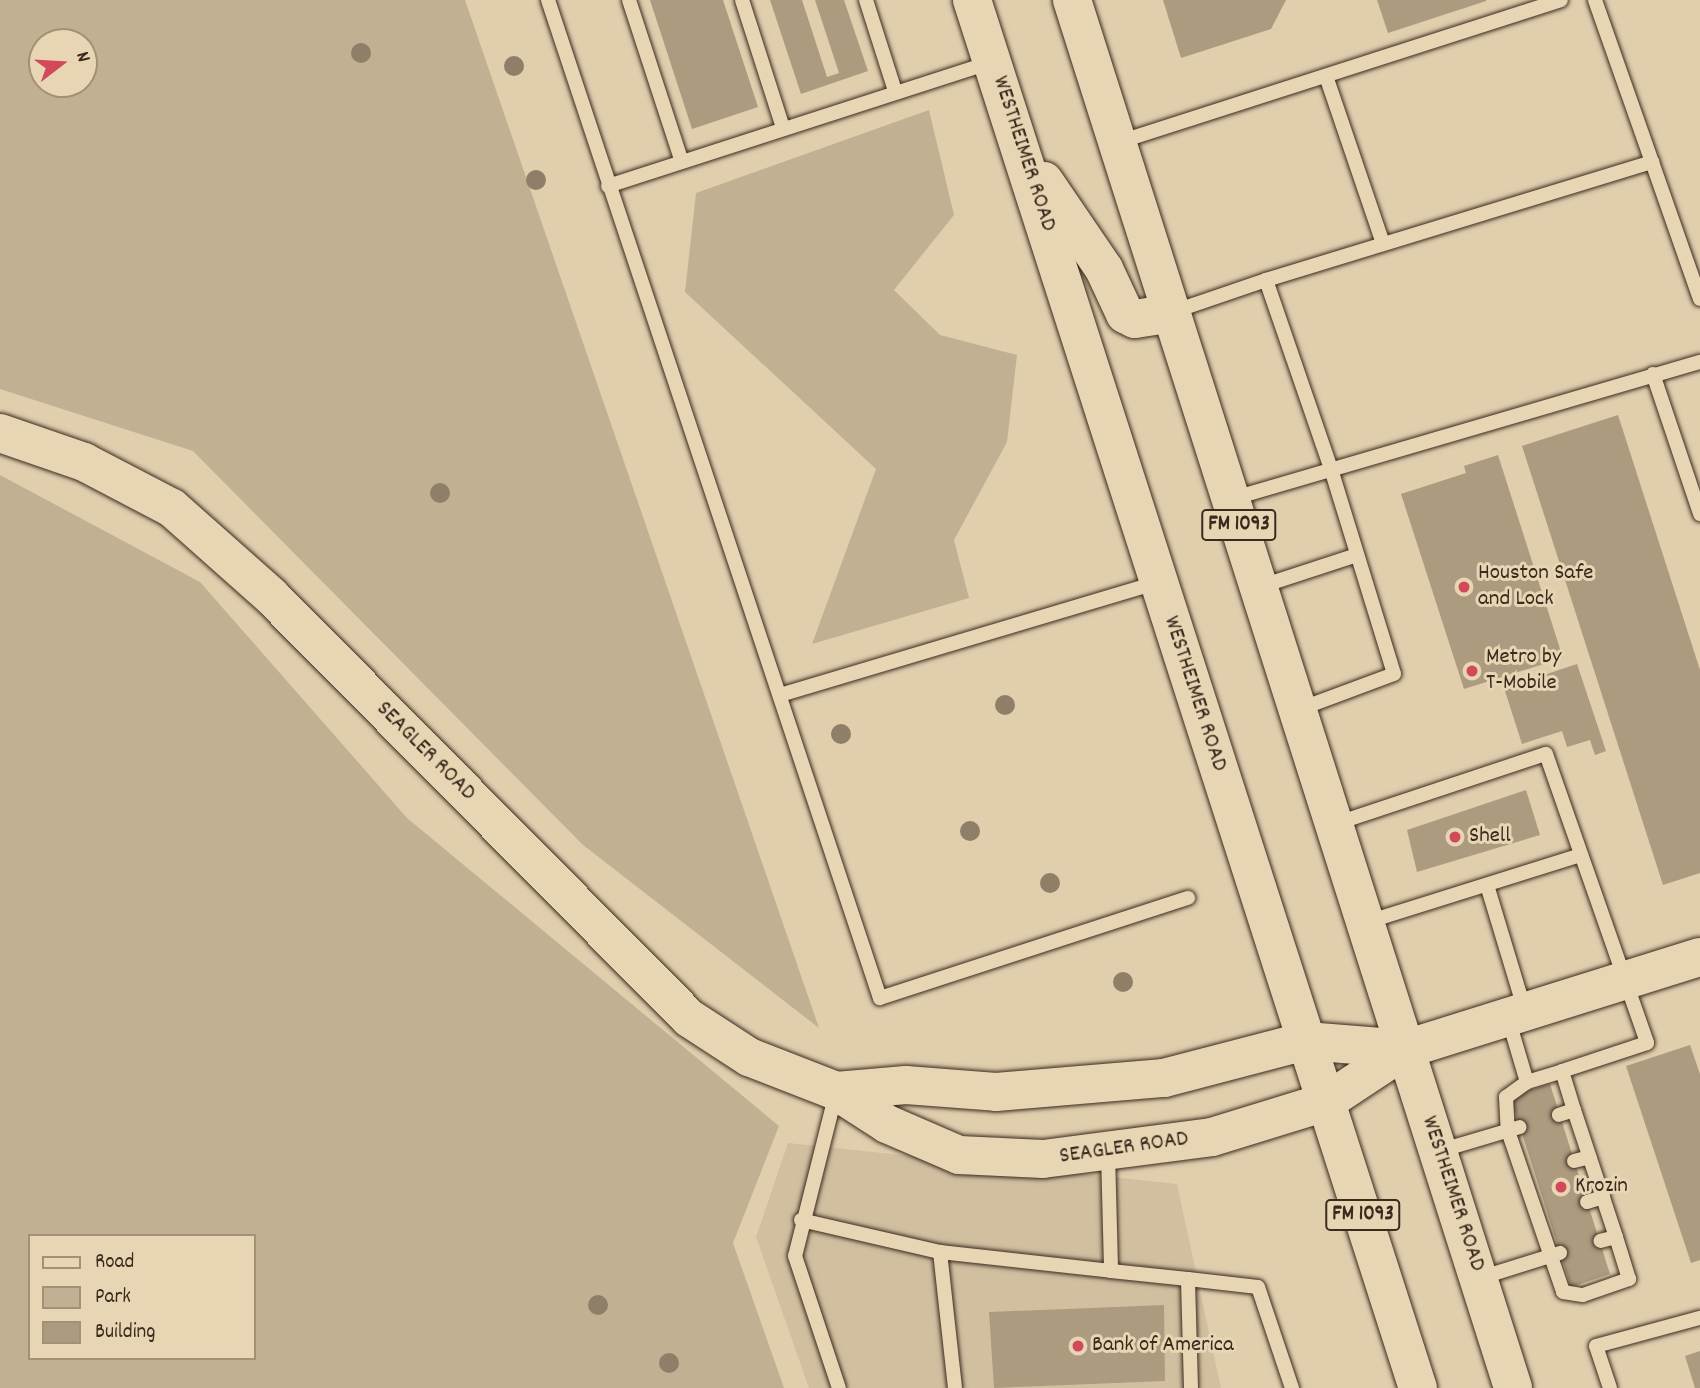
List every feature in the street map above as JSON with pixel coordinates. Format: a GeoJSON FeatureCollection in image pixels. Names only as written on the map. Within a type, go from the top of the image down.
{"type":"FeatureCollection","features":[{"type":"Feature","properties":{"kind":"main road","name":"WESTHEIMER ROAD"},"geometry":{"type":"LineString","coordinates":[[972,0],[1418,1388]]}},
{"type":"Feature","properties":{"kind":"main road","name":"WESTHEIMER ROAD"},"geometry":{"type":"LineString","coordinates":[[1072,0],[1298,710],[1338,823],[1513,1388]]}},
{"type":"Feature","properties":{"kind":"main road"},"geometry":{"type":"LineString","coordinates":[[1021,148],[1104,269],[1125,314],[1135,319],[1171,313]]}},
{"type":"Feature","properties":{"kind":"main road","name":"SEAGLER ROAD"},"geometry":{"type":"LineString","coordinates":[[0,433],[84,462],[172,508],[271,596],[689,1018],[749,1057],[836,1091],[887,1124],[959,1155],[1043,1159],[1108,1153],[1212,1137],[1326,1102],[1406,1049],[1625,981],[1696,963]]}},
{"type":"Feature","properties":{"kind":"main road","name":"SEAGLER ROAD"},"geometry":{"type":"LineString","coordinates":[[836,1091],[906,1085],[996,1092],[1164,1078],[1306,1041],[1406,1049]]}},
{"type":"Feature","properties":{"kind":"lane"},"geometry":{"type":"LineString","coordinates":[[548,0],[880,998],[1188,898]]}},
{"type":"Feature","properties":{"kind":"lane"},"geometry":{"type":"LineString","coordinates":[[629,0],[682,162]]}},
{"type":"Feature","properties":{"kind":"lane"},"geometry":{"type":"LineString","coordinates":[[743,0],[783,128]]}},
{"type":"Feature","properties":{"kind":"lane"},"geometry":{"type":"LineString","coordinates":[[866,0],[895,91]]}},
{"type":"Feature","properties":{"kind":"lane"},"geometry":{"type":"LineString","coordinates":[[1117,143],[1561,0]]}},
{"type":"Feature","properties":{"kind":"lane"},"geometry":{"type":"LineString","coordinates":[[1595,0],[1700,299]]}},
{"type":"Feature","properties":{"kind":"lane"},"geometry":{"type":"LineString","coordinates":[[608,187],[895,91],[993,62]]}},
{"type":"Feature","properties":{"kind":"lane"},"geometry":{"type":"LineString","coordinates":[[1326,76],[1383,243]]}},
{"type":"Feature","properties":{"kind":"lane"},"geometry":{"type":"LineString","coordinates":[[1171,313],[1383,243],[1652,162]]}},
{"type":"Feature","properties":{"kind":"lane"},"geometry":{"type":"LineString","coordinates":[[1266,280],[1331,469],[1394,674],[1298,710]]}},
{"type":"Feature","properties":{"kind":"lane"},"geometry":{"type":"LineString","coordinates":[[1231,499],[1700,362]]}},
{"type":"Feature","properties":{"kind":"lane"},"geometry":{"type":"LineString","coordinates":[[1653,374],[1700,514]]}},
{"type":"Feature","properties":{"kind":"lane"},"geometry":{"type":"LineString","coordinates":[[1259,587],[1357,555]]}},
{"type":"Feature","properties":{"kind":"lane"},"geometry":{"type":"LineString","coordinates":[[780,695],[1158,583]]}},
{"type":"Feature","properties":{"kind":"lane"},"geometry":{"type":"LineString","coordinates":[[1338,823],[1546,754],[1647,1043],[1527,1082],[1506,1097],[1563,1292],[1583,1295],[1629,1279],[1562,1071]]}},
{"type":"Feature","properties":{"kind":"lane"},"geometry":{"type":"LineString","coordinates":[[1367,922],[1581,855]]}},
{"type":"Feature","properties":{"kind":"lane"},"geometry":{"type":"LineString","coordinates":[[1487,885],[1516,1014],[1527,1082]]}},
{"type":"Feature","properties":{"kind":"lane"},"geometry":{"type":"LineString","coordinates":[[836,1091],[801,1220],[795,1256],[839,1388]]}},
{"type":"Feature","properties":{"kind":"lane"},"geometry":{"type":"LineString","coordinates":[[1559,1115],[1574,1110]]}},
{"type":"Feature","properties":{"kind":"lane"},"geometry":{"type":"LineString","coordinates":[[1438,1151],[1514,1129]]}},
{"type":"Feature","properties":{"kind":"lane"},"geometry":{"type":"LineString","coordinates":[[1108,1153],[1111,1271]]}},
{"type":"Feature","properties":{"kind":"lane"},"geometry":{"type":"LineString","coordinates":[[1574,1161],[1590,1157]]}},
{"type":"Feature","properties":{"kind":"lane"},"geometry":{"type":"LineString","coordinates":[[1587,1202],[1603,1197]]}},
{"type":"Feature","properties":{"kind":"lane"},"geometry":{"type":"LineString","coordinates":[[801,1220],[940,1252],[1258,1286],[1292,1388]]}},
{"type":"Feature","properties":{"kind":"lane"},"geometry":{"type":"LineString","coordinates":[[1600,1241],[1616,1237]]}},
{"type":"Feature","properties":{"kind":"lane"},"geometry":{"type":"LineString","coordinates":[[940,1252],[955,1388]]}},
{"type":"Feature","properties":{"kind":"lane"},"geometry":{"type":"LineString","coordinates":[[1479,1279],[1554,1255]]}},
{"type":"Feature","properties":{"kind":"lane"},"geometry":{"type":"LineString","coordinates":[[1188,1279],[1191,1388]]}},
{"type":"Feature","properties":{"kind":"lane"},"geometry":{"type":"LineString","coordinates":[[1610,1388],[1596,1346],[1700,1318]]}},
{"type":"Feature","properties":{"kind":"shaded area"},"geometry":{"type":"Polygon","coordinates":[[[788,1143],[1177,1184],[1221,1388],[809,1388],[756,1237],[788,1143]]]}},
{"type":"Feature","properties":{"kind":"green space"},"geometry":{"type":"Polygon","coordinates":[[[0,0],[465,0],[819,1028],[583,845],[193,451],[0,389],[0,0]]]}},
{"type":"Feature","properties":{"kind":"green space"},"geometry":{"type":"Polygon","coordinates":[[[929,110],[954,215],[894,290],[940,335],[1017,355],[1007,442],[954,540],[969,598],[812,644],[876,469],[685,292],[696,193],[929,110]]]}},
{"type":"Feature","properties":{"kind":"green space"},"geometry":{"type":"Polygon","coordinates":[[[0,475],[200,582],[407,818],[779,1126],[733,1243],[784,1388],[0,1388],[0,475]]]}},
{"type":"Feature","properties":{"kind":"building"},"geometry":{"type":"Polygon","coordinates":[[[650,0],[723,0],[758,107],[692,129],[650,0]]]}},
{"type":"Feature","properties":{"kind":"building"},"geometry":{"type":"Polygon","coordinates":[[[770,0],[802,0],[827,77],[839,73],[815,0],[844,0],[868,71],[801,94],[770,0]]]}},
{"type":"Feature","properties":{"kind":"building"},"geometry":{"type":"Polygon","coordinates":[[[1163,0],[1286,0],[1271,29],[1181,58],[1163,0]]]}},
{"type":"Feature","properties":{"kind":"building"},"geometry":{"type":"Polygon","coordinates":[[[1377,0],[1486,0],[1486,1],[1388,33],[1377,0]]]}},
{"type":"Feature","properties":{"kind":"building"},"geometry":{"type":"Polygon","coordinates":[[[1618,415],[1700,670],[1700,873],[1663,885],[1522,446],[1618,415]]]}},
{"type":"Feature","properties":{"kind":"building"},"geometry":{"type":"Polygon","coordinates":[[[1498,455],[1563,658],[1464,689],[1401,494],[1466,473],[1464,466],[1498,455]]]}},
{"type":"Feature","properties":{"kind":"building"},"geometry":{"type":"Polygon","coordinates":[[[1577,664],[1606,751],[1595,755],[1590,740],[1567,747],[1562,731],[1522,744],[1504,688],[1577,664]]]}},
{"type":"Feature","properties":{"kind":"building","name":"Shell"},"geometry":{"type":"Polygon","coordinates":[[[1526,790],[1540,835],[1417,872],[1407,830],[1526,790]]]}},
{"type":"Feature","properties":{"kind":"building"},"geometry":{"type":"Polygon","coordinates":[[[1690,1045],[1700,1074],[1700,1260],[1691,1263],[1626,1066],[1690,1045]]]}},
{"type":"Feature","properties":{"kind":"building","name":"Krozin"},"geometry":{"type":"Polygon","coordinates":[[[1550,1084],[1610,1274],[1571,1287],[1510,1096],[1550,1084]]]}},
{"type":"Feature","properties":{"kind":"building","name":"Bank of America"},"geometry":{"type":"Polygon","coordinates":[[[1164,1305],[1165,1381],[994,1388],[989,1312],[1164,1305]]]}},
{"type":"Feature","properties":{"kind":"building"},"geometry":{"type":"Polygon","coordinates":[[[1700,1351],[1700,1388],[1695,1388],[1685,1356],[1700,1351]]]}},
{"type":"Feature","properties":{"kind":"place","name":"Houston Safe and Lock"},"geometry":{"type":"Point","coordinates":[1464,587]}},
{"type":"Feature","properties":{"kind":"place","name":"Metro by T-Mobile"},"geometry":{"type":"Point","coordinates":[1472,671]}},
{"type":"Feature","properties":{"kind":"place","name":"Shell"},"geometry":{"type":"Point","coordinates":[1455,837]}},
{"type":"Feature","properties":{"kind":"place","name":"Krozin"},"geometry":{"type":"Point","coordinates":[1561,1187]}},
{"type":"Feature","properties":{"kind":"place","name":"Bank of America"},"geometry":{"type":"Point","coordinates":[1078,1346]}}]}
